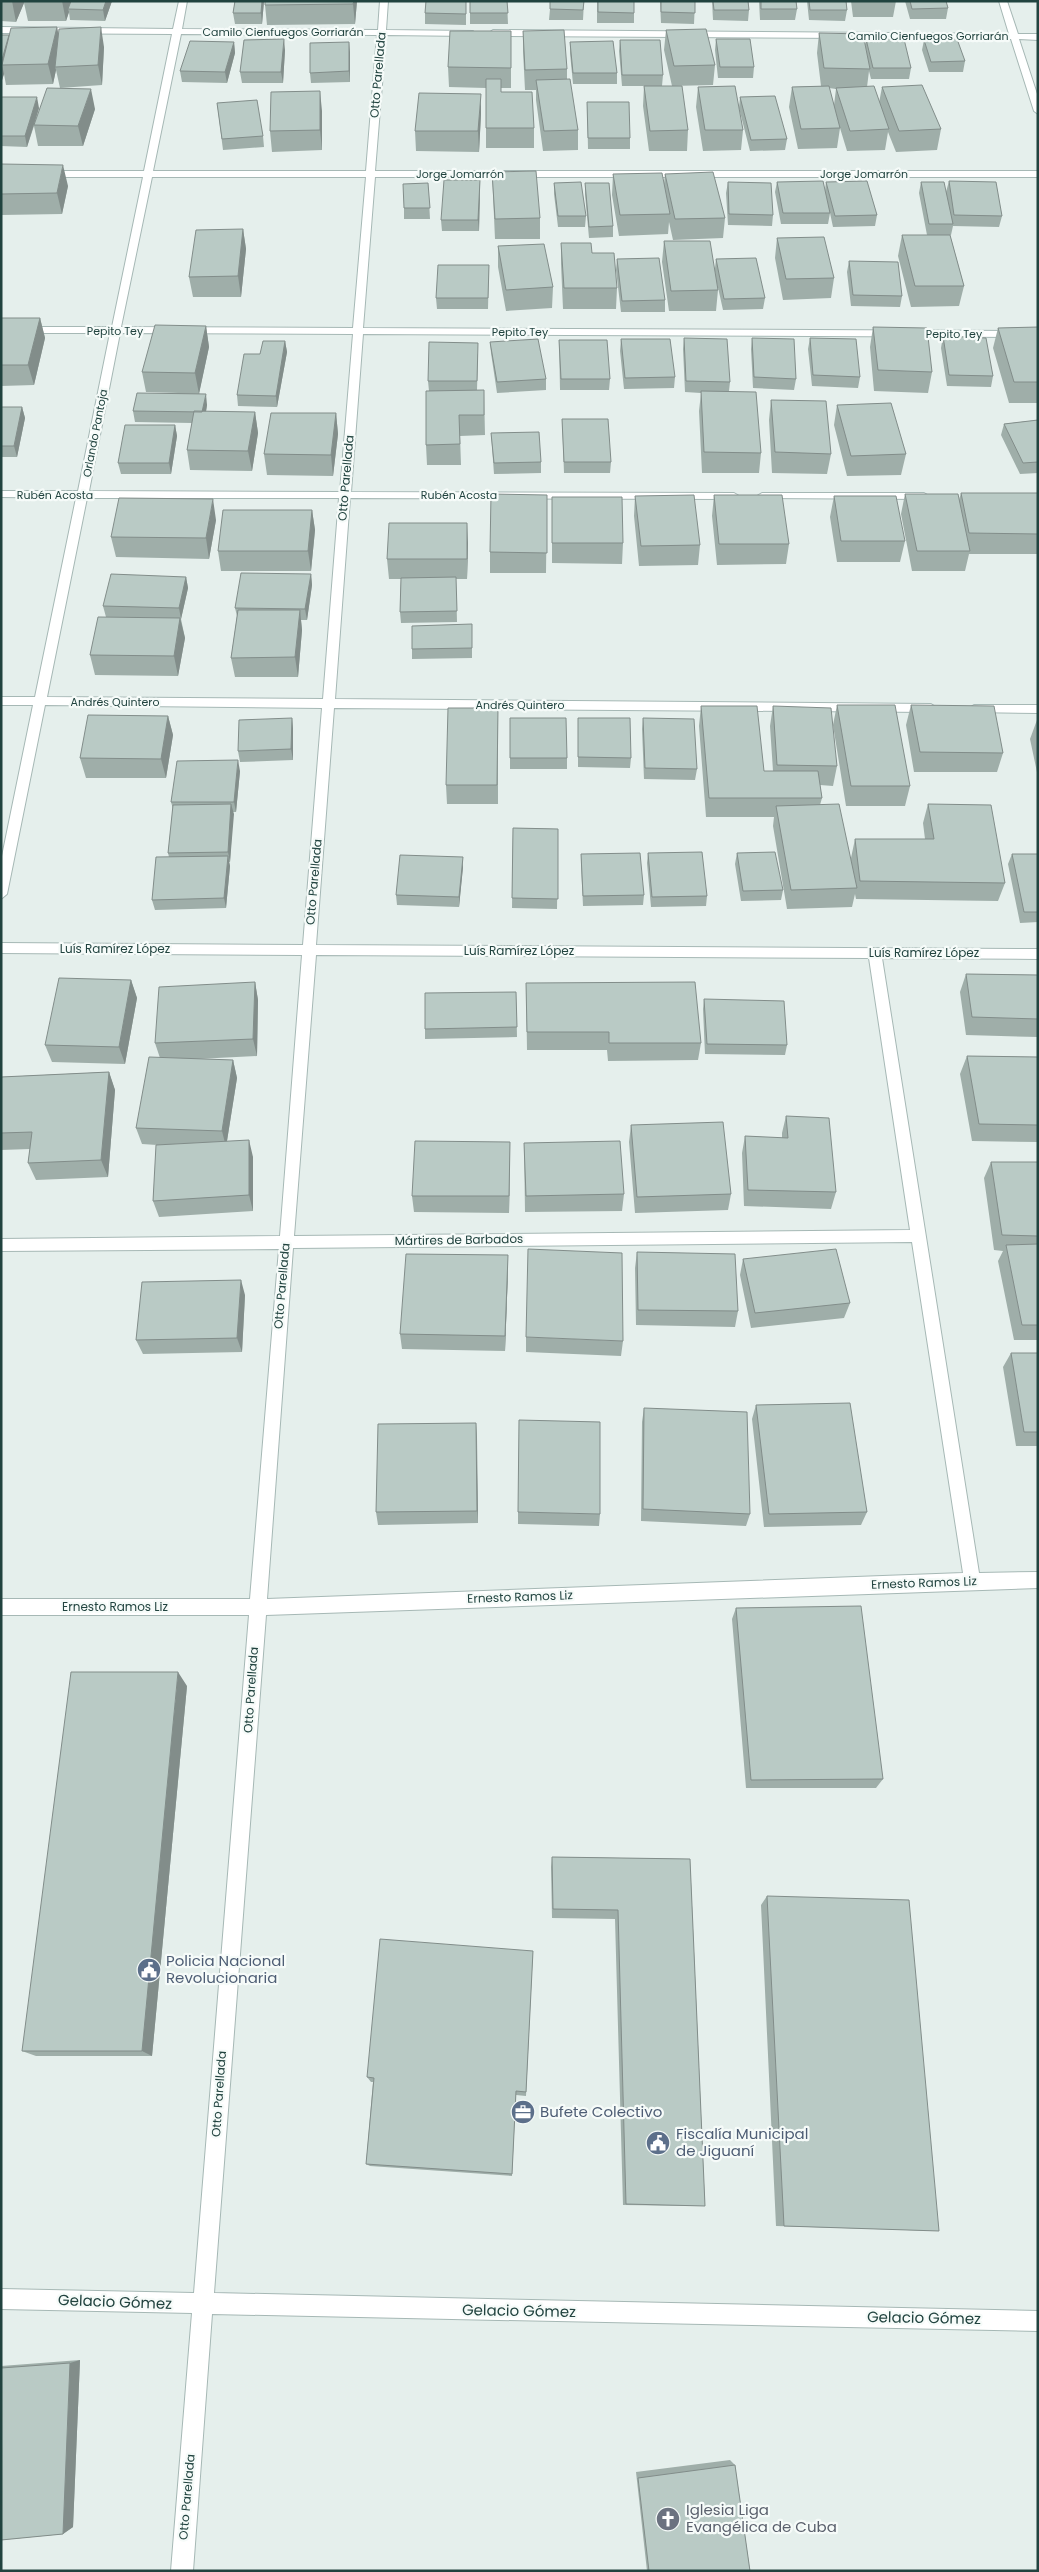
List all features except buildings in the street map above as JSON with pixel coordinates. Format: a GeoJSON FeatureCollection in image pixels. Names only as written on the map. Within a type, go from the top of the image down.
{"type":"FeatureCollection","features":[{"type":"Feature","properties":{"kind":"street","name":"Orlando Pantoja"},"geometry":{"type":"LineString","coordinates":[[1,894],[183,1]]}},
{"type":"Feature","properties":{"kind":"street","name":"Otto Parellada"},"geometry":{"type":"LineString","coordinates":[[182,2571],[384,1]]}},
{"type":"Feature","properties":{"kind":"street"},"geometry":{"type":"LineString","coordinates":[[1003,1],[1038,111]]}},
{"type":"Feature","properties":{"kind":"street","name":"Camilo Cienfuegos Gorriarán"},"geometry":{"type":"LineString","coordinates":[[1,30],[1038,37]]}},
{"type":"Feature","properties":{"kind":"street","name":"Jorge Jomarrón"},"geometry":{"type":"LineString","coordinates":[[31,174],[1038,174]]}},
{"type":"Feature","properties":{"kind":"street","name":"Pepito Tey"},"geometry":{"type":"LineString","coordinates":[[1,330],[1038,334]]}},
{"type":"Feature","properties":{"kind":"street","name":"Rubén Acosta"},"geometry":{"type":"LineString","coordinates":[[1,494],[939,496]]}},
{"type":"Feature","properties":{"kind":"street","name":"Andrés Quintero"},"geometry":{"type":"LineString","coordinates":[[1,701],[1038,709]]}},
{"type":"Feature","properties":{"kind":"street","name":"Luís Ramírez López"},"geometry":{"type":"LineString","coordinates":[[1,948],[1038,954]]}},
{"type":"Feature","properties":{"kind":"street"},"geometry":{"type":"LineString","coordinates":[[876,953],[917,1236],[972,1581]]}},
{"type":"Feature","properties":{"kind":"street","name":"Mártires de Barbados"},"geometry":{"type":"LineString","coordinates":[[1,1245],[917,1236]]}},
{"type":"Feature","properties":{"kind":"street","name":"Ernesto Ramos Liz"},"geometry":{"type":"LineString","coordinates":[[1,1606],[257,1607],[1038,1580]]}},
{"type":"Feature","properties":{"kind":"street","name":"Gelacio Gómez"},"geometry":{"type":"LineString","coordinates":[[1,2299],[202,2305],[1038,2320]]}},
{"type":"Feature","properties":{"kind":"place","name":"Policia Nacional Revolucionaria"},"geometry":{"type":"Point","coordinates":[149,1970]}},
{"type":"Feature","properties":{"kind":"place","name":"Bufete Colectivo"},"geometry":{"type":"Point","coordinates":[523,2112]}},
{"type":"Feature","properties":{"kind":"place","name":"Fiscalía Municipal de Jiguaní"},"geometry":{"type":"Point","coordinates":[658,2143]}},
{"type":"Feature","properties":{"kind":"place","name":"Iglesia Liga Evangélica de Cuba"},"geometry":{"type":"Point","coordinates":[668,2519]}}]}
